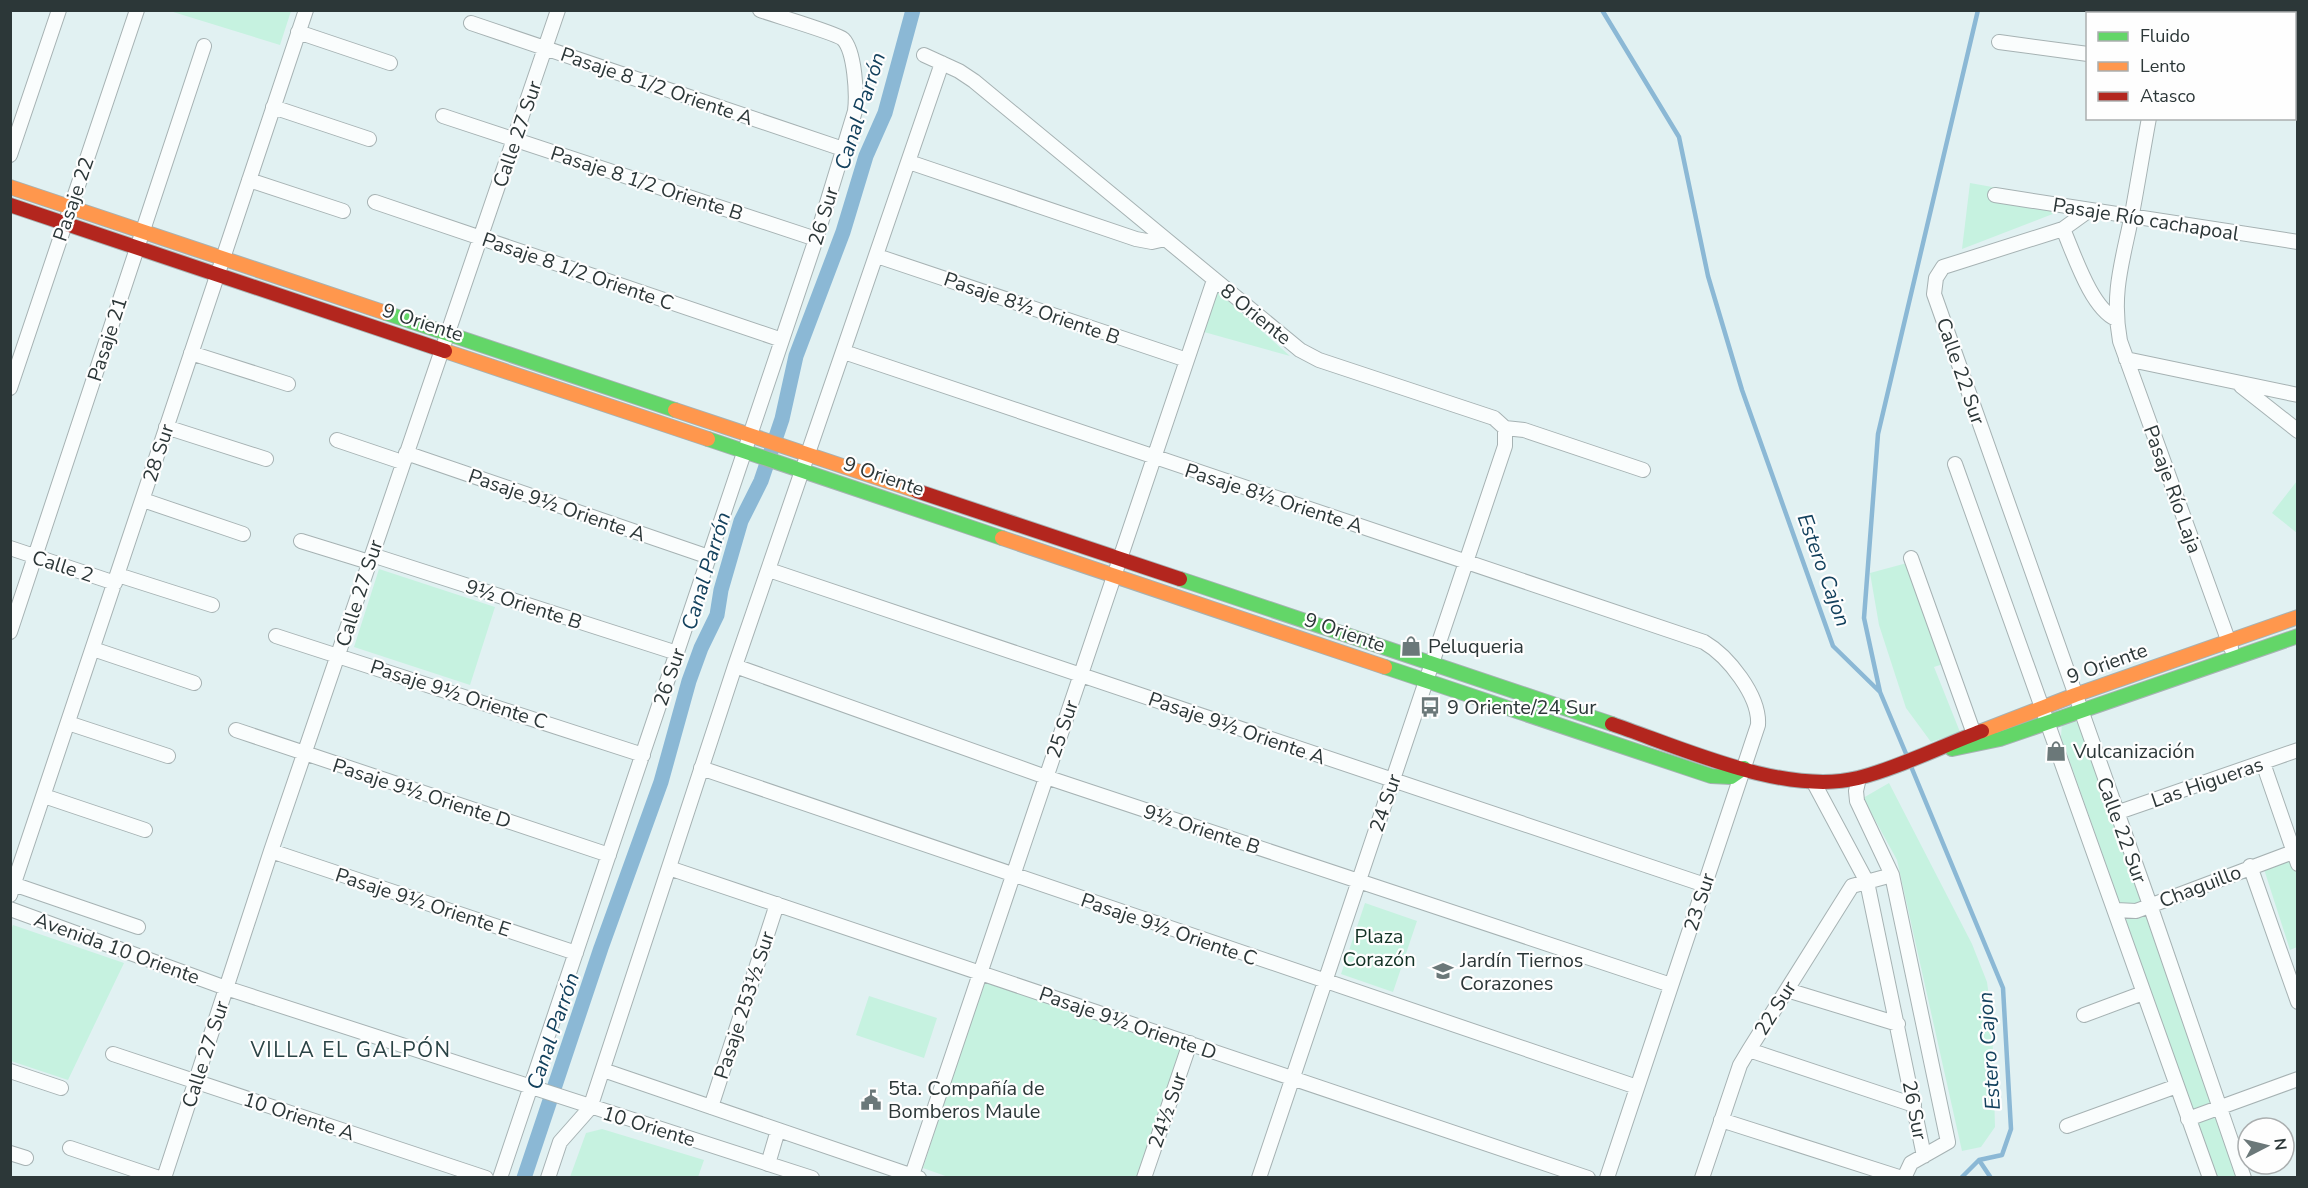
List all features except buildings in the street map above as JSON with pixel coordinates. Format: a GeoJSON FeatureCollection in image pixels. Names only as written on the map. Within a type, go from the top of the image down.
{"type":"FeatureCollection","features":[{"type":"Feature","properties":{"kind":"street"},"geometry":{"type":"LineString","coordinates":[[10,155],[59,10]]}},
{"type":"Feature","properties":{"kind":"street","name":"Pasaje 22"},"geometry":{"type":"LineString","coordinates":[[10,388],[137,10]]}},
{"type":"Feature","properties":{"kind":"street","name":"28 Sur"},"geometry":{"type":"LineString","coordinates":[[12,888],[306,10]]}},
{"type":"Feature","properties":{"kind":"street","name":"Calle 27 Sur"},"geometry":{"type":"LineString","coordinates":[[164,1178],[304,753],[404,457],[516,139],[558,10]]}},
{"type":"Feature","properties":{"kind":"street","name":"26 Sur"},"geometry":{"type":"LineString","coordinates":[[501,1178],[537,1089],[576,953],[709,557],[754,436],[782,340],[816,239],[856,99],[850,51],[843,38],[760,10]]}},
{"type":"Feature","properties":{"kind":"street","name":"Pasaje 8 1/2 Oriente A"},"geometry":{"type":"LineString","coordinates":[[471,23],[843,149]]}},
{"type":"Feature","properties":{"kind":"street"},"geometry":{"type":"LineString","coordinates":[[298,32],[390,63]]}},
{"type":"Feature","properties":{"kind":"street"},"geometry":{"type":"LineString","coordinates":[[1999,42],[2086,54]]}},
{"type":"Feature","properties":{"kind":"street","name":"Pasaje 21"},"geometry":{"type":"LineString","coordinates":[[10,632],[204,46]]}},
{"type":"Feature","properties":{"kind":"street","name":"8 Oriente"},"geometry":{"type":"LineString","coordinates":[[924,55],[974,81],[1214,280],[1309,355],[1494,418],[1505,428],[1524,430],[1643,470]]}},
{"type":"Feature","properties":{"kind":"street"},"geometry":{"type":"LineString","coordinates":[[548,1178],[560,1142],[590,1108],[735,666],[942,63]]}},
{"type":"Feature","properties":{"kind":"street"},"geometry":{"type":"LineString","coordinates":[[273,107],[369,139]]}},
{"type":"Feature","properties":{"kind":"street","name":"Pasaje 8 1/2 Oriente B"},"geometry":{"type":"LineString","coordinates":[[443,116],[816,239]]}},
{"type":"Feature","properties":{"kind":"street","name":"Pasaje Río Laja"},"geometry":{"type":"LineString","coordinates":[[2149,120],[2132,216],[2115,291],[2116,319],[2126,359],[2234,657]]}},
{"type":"Feature","properties":{"kind":"street"},"geometry":{"type":"LineString","coordinates":[[909,162],[1136,239],[1152,242],[1165,239]]}},
{"type":"Feature","properties":{"kind":"street"},"geometry":{"type":"LineString","coordinates":[[249,180],[343,211]]}},
{"type":"Feature","properties":{"kind":"street","name":"9 Oriente"},"geometry":{"type":"LineString","coordinates":[[10,187],[1776,778],[1814,783],[1859,778],[1894,767],[1974,734],[2045,715],[2080,712],[2298,636]]}},
{"type":"Feature","properties":{"kind":"street","name":"Pasaje Río cachapoal"},"geometry":{"type":"LineString","coordinates":[[1995,195],[2298,242]]}},
{"type":"Feature","properties":{"kind":"street","name":"Pasaje 8 1/2 Oriente C"},"geometry":{"type":"LineString","coordinates":[[375,202],[782,340]]}},
{"type":"Feature","properties":{"kind":"street","name":"9 Oriente"},"geometry":{"type":"LineString","coordinates":[[10,205],[783,462],[1711,776],[1731,777],[1744,768]]}},
{"type":"Feature","properties":{"kind":"street"},"geometry":{"type":"LineString","coordinates":[[2088,211],[2063,229],[2097,303],[2106,315],[2116,319]]}},
{"type":"Feature","properties":{"kind":"street","name":"Calle 22 Sur"},"geometry":{"type":"LineString","coordinates":[[2063,229],[1942,267],[1936,278],[1934,294],[2244,1178]]}},
{"type":"Feature","properties":{"kind":"street","name":"Pasaje 8½ Oriente B"},"geometry":{"type":"LineString","coordinates":[[877,256],[1187,360]]}},
{"type":"Feature","properties":{"kind":"street","name":"25 Sur"},"geometry":{"type":"LineString","coordinates":[[914,1177],[1012,876],[1214,280]]}},
{"type":"Feature","properties":{"kind":"street"},"geometry":{"type":"LineString","coordinates":[[191,352],[288,384]]}},
{"type":"Feature","properties":{"kind":"street","name":"Pasaje 8½ Oriente A"},"geometry":{"type":"LineString","coordinates":[[844,352],[1704,642]]}},
{"type":"Feature","properties":{"kind":"street"},"geometry":{"type":"LineString","coordinates":[[2126,359],[2298,395]]}},
{"type":"Feature","properties":{"kind":"street"},"geometry":{"type":"LineString","coordinates":[[2238,383],[2298,431]]}},
{"type":"Feature","properties":{"kind":"street"},"geometry":{"type":"LineString","coordinates":[[166,427],[266,459]]}},
{"type":"Feature","properties":{"kind":"street","name":"24 Sur"},"geometry":{"type":"LineString","coordinates":[[1262,1177],[1325,981],[1505,446],[1505,428]]}},
{"type":"Feature","properties":{"kind":"street","name":"Pasaje 9½ Oriente A"},"geometry":{"type":"LineString","coordinates":[[338,440],[404,457],[709,557]]}},
{"type":"Feature","properties":{"kind":"street"},"geometry":{"type":"LineString","coordinates":[[1955,464],[2210,1178]]}},
{"type":"Feature","properties":{"kind":"street"},"geometry":{"type":"LineString","coordinates":[[142,500],[243,534]]}},
{"type":"Feature","properties":{"kind":"street","name":"9½ Oriente B"},"geometry":{"type":"LineString","coordinates":[[301,541],[371,558],[677,653]]}},
{"type":"Feature","properties":{"kind":"street","name":"Calle 2"},"geometry":{"type":"LineString","coordinates":[[10,548],[212,605]]}},
{"type":"Feature","properties":{"kind":"street"},"geometry":{"type":"LineString","coordinates":[[1911,558],[1974,734]]}},
{"type":"Feature","properties":{"kind":"street","name":"Pasaje 9½ Oriente A"},"geometry":{"type":"LineString","coordinates":[[769,570],[1705,885]]}},
{"type":"Feature","properties":{"kind":"street","name":"9 Oriente"},"geometry":{"type":"LineString","coordinates":[[1932,750],[1978,747],[2045,715],[2075,695],[2298,616]]}},
{"type":"Feature","properties":{"kind":"street","name":"Pasaje 9½ Oriente C"},"geometry":{"type":"LineString","coordinates":[[276,636],[643,755]]}},
{"type":"Feature","properties":{"kind":"street","name":"23 Sur"},"geometry":{"type":"LineString","coordinates":[[1607,1178],[1758,725],[1756,705],[1731,664],[1719,651],[1704,642]]}},
{"type":"Feature","properties":{"kind":"street"},"geometry":{"type":"LineString","coordinates":[[93,649],[194,682]]}},
{"type":"Feature","properties":{"kind":"street","name":"9½ Oriente B"},"geometry":{"type":"LineString","coordinates":[[735,666],[1046,777],[1671,985]]}},
{"type":"Feature","properties":{"kind":"street"},"geometry":{"type":"LineString","coordinates":[[68,723],[168,756]]}},
{"type":"Feature","properties":{"kind":"street","name":"Pasaje 9½ Oriente D"},"geometry":{"type":"LineString","coordinates":[[236,730],[609,855]]}},
{"type":"Feature","properties":{"kind":"street","name":"Las Higueras"},"geometry":{"type":"LineString","coordinates":[[2116,813],[2298,750]]}},
{"type":"Feature","properties":{"kind":"street"},"geometry":{"type":"LineString","coordinates":[[2263,762],[2295,858]]}},
{"type":"Feature","properties":{"kind":"street","name":"Pasaje 9½ Oriente C"},"geometry":{"type":"LineString","coordinates":[[701,768],[1012,876],[1637,1087]]}},
{"type":"Feature","properties":{"kind":"street","name":"26 Sur"},"geometry":{"type":"LineString","coordinates":[[1814,783],[1867,882],[1924,1156],[1948,1142],[1892,875],[1857,801],[1856,791],[1859,778]]}},
{"type":"Feature","properties":{"kind":"street"},"geometry":{"type":"LineString","coordinates":[[44,796],[145,830]]}},
{"type":"Feature","properties":{"kind":"street","name":"Pasaje 9½ Oriente E"},"geometry":{"type":"LineString","coordinates":[[271,851],[576,953]]}},
{"type":"Feature","properties":{"kind":"street","name":"Chaguillo"},"geometry":{"type":"LineString","coordinates":[[2116,910],[2136,911],[2250,866],[2295,858]]}},
{"type":"Feature","properties":{"kind":"street","name":"Chaguillo"},"geometry":{"type":"LineString","coordinates":[[2250,866],[2292,971],[2298,1002]]}},
{"type":"Feature","properties":{"kind":"street","name":"Pasaje 9½ Oriente D"},"geometry":{"type":"LineString","coordinates":[[669,868],[1588,1178]]}},
{"type":"Feature","properties":{"kind":"street","name":"22 Sur"},"geometry":{"type":"LineString","coordinates":[[1702,1178],[1740,1065],[1749,1050],[1852,886],[1892,875]]}},
{"type":"Feature","properties":{"kind":"street","name":"Avenida 10 Oriente"},"geometry":{"type":"LineString","coordinates":[[12,888],[138,927]]}},
{"type":"Feature","properties":{"kind":"street","name":"Pasaje 253½ Sur"},"geometry":{"type":"LineString","coordinates":[[711,1107],[777,904]]}},
{"type":"Feature","properties":{"kind":"street","name":"Avenida 10 Oriente"},"geometry":{"type":"LineString","coordinates":[[10,909],[131,951],[141,959],[537,1089]]}},
{"type":"Feature","properties":{"kind":"street"},"geometry":{"type":"LineString","coordinates":[[1787,990],[1898,1024]]}},
{"type":"Feature","properties":{"kind":"street"},"geometry":{"type":"LineString","coordinates":[[2084,1015],[2143,993]]}},
{"type":"Feature","properties":{"kind":"street","name":"24½ Sur"},"geometry":{"type":"LineString","coordinates":[[1144,1178],[1190,1043]]}},
{"type":"Feature","properties":{"kind":"street"},"geometry":{"type":"LineString","coordinates":[[1749,1050],[1914,1105]]}},
{"type":"Feature","properties":{"kind":"street","name":"10 Oriente A"},"geometry":{"type":"LineString","coordinates":[[112,1054],[486,1178]]}},
{"type":"Feature","properties":{"kind":"street","name":"10 Oriente"},"geometry":{"type":"LineString","coordinates":[[603,1070],[914,1177]]}},
{"type":"Feature","properties":{"kind":"street"},"geometry":{"type":"LineString","coordinates":[[10,1071],[62,1088]]}},
{"type":"Feature","properties":{"kind":"street"},"geometry":{"type":"LineString","coordinates":[[2188,1119],[2298,1079]]}},
{"type":"Feature","properties":{"kind":"street"},"geometry":{"type":"LineString","coordinates":[[2067,1126],[2177,1086]]}},
{"type":"Feature","properties":{"kind":"street","name":"10 Oriente"},"geometry":{"type":"LineString","coordinates":[[537,1089],[812,1178]]}},
{"type":"Feature","properties":{"kind":"street"},"geometry":{"type":"LineString","coordinates":[[1721,1120],[1903,1178],[1911,1162],[1924,1156]]}},
{"type":"Feature","properties":{"kind":"street"},"geometry":{"type":"LineString","coordinates":[[768,1164],[778,1130]]}},
{"type":"Feature","properties":{"kind":"street"},"geometry":{"type":"LineString","coordinates":[[70,1148],[159,1178]]}},
{"type":"Feature","properties":{"kind":"street"},"geometry":{"type":"LineString","coordinates":[[10,1153],[26,1158]]}},
{"type":"Feature","properties":{"kind":"green space"},"geometry":{"type":"Polygon","coordinates":[[[170,11],[291,11],[280,45],[170,11]]]}},
{"type":"Feature","properties":{"kind":"green space"},"geometry":{"type":"Polygon","coordinates":[[[1970,183],[2081,203],[1962,249],[1970,183]]]}},
{"type":"Feature","properties":{"kind":"green space"},"geometry":{"type":"Polygon","coordinates":[[[1217,291],[1290,356],[1204,332],[1217,291]]]}},
{"type":"Feature","properties":{"kind":"green space"},"geometry":{"type":"Polygon","coordinates":[[[2297,481],[2297,533],[2272,513],[2297,481]]]}},
{"type":"Feature","properties":{"kind":"green space"},"geometry":{"type":"Polygon","coordinates":[[[1907,563],[1943,664],[1934,667],[1960,732],[1931,742],[1906,708],[1879,625],[1870,573],[1907,563]]]}},
{"type":"Feature","properties":{"kind":"green space"},"geometry":{"type":"Polygon","coordinates":[[[379,569],[495,607],[470,685],[354,647],[379,569]]]}},
{"type":"Feature","properties":{"kind":"green space"},"geometry":{"type":"Polygon","coordinates":[[[2071,719],[2080,724],[2237,1177],[2217,1177],[2061,737],[2062,722],[2071,719]]]}},
{"type":"Feature","properties":{"kind":"green space"},"geometry":{"type":"Polygon","coordinates":[[[1889,783],[1972,944],[1987,982],[1992,1018],[1995,1127],[1981,1147],[1962,1151],[1897,860],[1863,798],[1889,783]]]}},
{"type":"Feature","properties":{"kind":"green space"},"geometry":{"type":"Polygon","coordinates":[[[2290,854],[2297,876],[2297,947],[2290,950],[2262,863],[2290,854]]]}},
{"type":"Feature","properties":{"kind":"green space","name":"Plaza Corazón"},"geometry":{"type":"Polygon","coordinates":[[[1365,903],[1417,921],[1393,992],[1341,974],[1365,903]]]}},
{"type":"Feature","properties":{"kind":"green space"},"geometry":{"type":"Polygon","coordinates":[[[13,925],[124,963],[68,1080],[11,1061],[10,933],[13,925]]]}},
{"type":"Feature","properties":{"kind":"green space"},"geometry":{"type":"Polygon","coordinates":[[[984,979],[1179,1045],[1181,1051],[1139,1177],[951,1178],[923,1168],[984,979]]]}},
{"type":"Feature","properties":{"kind":"green space"},"geometry":{"type":"Polygon","coordinates":[[[869,996],[937,1018],[924,1058],[856,1035],[869,996]]]}},
{"type":"Feature","properties":{"kind":"green space"},"geometry":{"type":"Polygon","coordinates":[[[602,1129],[704,1160],[698,1177],[570,1177],[586,1133],[602,1129]]]}},
{"type":"Feature","properties":{"kind":"waterway","name":"Canal Parrón"},"geometry":{"type":"LineString","coordinates":[[524,1178],[601,948],[661,782],[689,681],[701,648],[717,615],[721,590],[741,521],[761,481],[782,419],[796,356],[843,232],[866,156],[885,113],[913,10]]}},
{"type":"Feature","properties":{"kind":"waterway","name":"Estero Cajon"},"geometry":{"type":"LineString","coordinates":[[1602,10],[1679,137],[1708,276],[1742,390],[1833,646],[1880,692],[1907,756]]}},
{"type":"Feature","properties":{"kind":"waterway"},"geometry":{"type":"LineString","coordinates":[[1880,692],[1864,618],[1878,434],[1978,10]]}},
{"type":"Feature","properties":{"kind":"waterway","name":"Estero Cajon"},"geometry":{"type":"LineString","coordinates":[[1910,764],[2003,988],[2011,1129],[2002,1155],[1979,1160],[1961,1178]]}},
{"type":"Feature","properties":{"kind":"waterway"},"geometry":{"type":"LineString","coordinates":[[1979,1160],[1991,1178]]}},
{"type":"Feature","properties":{"kind":"traffic: fast"},"geometry":{"type":"LineString","coordinates":[[386,313],[675,410]]}},
{"type":"Feature","properties":{"kind":"traffic: fast"},"geometry":{"type":"LineString","coordinates":[[708,439],[1002,538]]}},
{"type":"Feature","properties":{"kind":"traffic: fast"},"geometry":{"type":"LineString","coordinates":[[1180,579],[1612,724]]}},
{"type":"Feature","properties":{"kind":"traffic: fast"},"geometry":{"type":"LineString","coordinates":[[1952,749],[2000,739],[2298,636]]}},
{"type":"Feature","properties":{"kind":"traffic: fast"},"geometry":{"type":"LineString","coordinates":[[1385,667],[1711,776],[1731,777],[1744,768]]}},
{"type":"Feature","properties":{"kind":"traffic: slow"},"geometry":{"type":"LineString","coordinates":[[10,187],[386,313]]}},
{"type":"Feature","properties":{"kind":"traffic: slow"},"geometry":{"type":"LineString","coordinates":[[445,351],[708,439]]}},
{"type":"Feature","properties":{"kind":"traffic: slow"},"geometry":{"type":"LineString","coordinates":[[675,410],[917,491]]}},
{"type":"Feature","properties":{"kind":"traffic: slow"},"geometry":{"type":"LineString","coordinates":[[1002,538],[1385,667]]}},
{"type":"Feature","properties":{"kind":"traffic: slow"},"geometry":{"type":"LineString","coordinates":[[1982,731],[2075,695],[2298,617]]}},
{"type":"Feature","properties":{"kind":"traffic: jam"},"geometry":{"type":"LineString","coordinates":[[10,205],[445,351]]}},
{"type":"Feature","properties":{"kind":"traffic: jam"},"geometry":{"type":"LineString","coordinates":[[917,491],[1180,579]]}},
{"type":"Feature","properties":{"kind":"traffic: jam"},"geometry":{"type":"LineString","coordinates":[[1612,724],[1734,767],[1799,781],[1829,782],[1873,774],[1982,731]]}},
{"type":"Feature","properties":{"kind":"place","name":"Peluqueria"},"geometry":{"type":"Point","coordinates":[1411,646]}},
{"type":"Feature","properties":{"kind":"place","name":"9 Oriente/24 Sur"},"geometry":{"type":"Point","coordinates":[1430,707]}},
{"type":"Feature","properties":{"kind":"place","name":"Vulcanización"},"geometry":{"type":"Point","coordinates":[2056,751]}},
{"type":"Feature","properties":{"kind":"place","name":"Jardín Tiernos Corazones"},"geometry":{"type":"Point","coordinates":[1443,971]}},
{"type":"Feature","properties":{"kind":"place","name":"5ta. Compañía de Bomberos Maule"},"geometry":{"type":"Point","coordinates":[871,1100]}},
{"type":"Feature","properties":{"kind":"district","name":"VILLA EL GALPÓN"},"geometry":{"type":"Point","coordinates":[351,1050]}}]}
